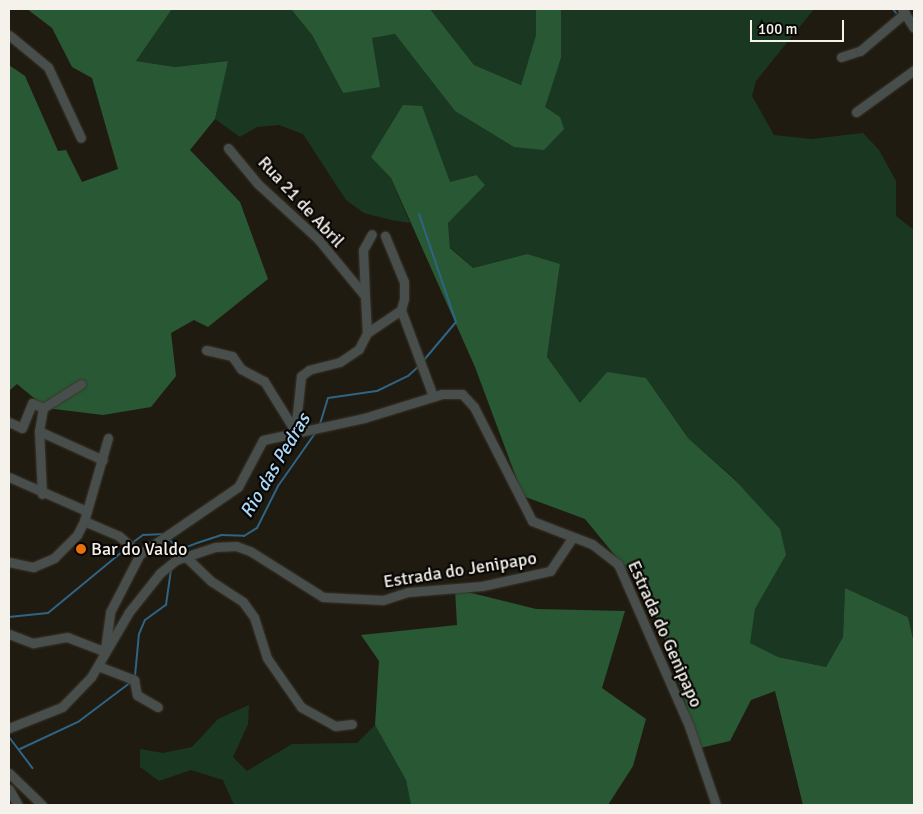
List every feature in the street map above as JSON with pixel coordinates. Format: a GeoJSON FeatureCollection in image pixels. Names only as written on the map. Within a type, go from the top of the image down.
{"type":"FeatureCollection","features":[{"type":"Feature","properties":{"kind":"street"},"geometry":{"type":"LineString","coordinates":[[841,57],[860,51],[903,11],[914,28]]}},
{"type":"Feature","properties":{"kind":"street"},"geometry":{"type":"LineString","coordinates":[[9,35],[48,67],[81,138]]}},
{"type":"Feature","properties":{"kind":"street"},"geometry":{"type":"LineString","coordinates":[[856,112],[914,70]]}},
{"type":"Feature","properties":{"kind":"street","name":"Rua 21 de Abril"},"geometry":{"type":"LineString","coordinates":[[228,148],[258,184],[318,239],[364,296]]}},
{"type":"Feature","properties":{"kind":"street"},"geometry":{"type":"LineString","coordinates":[[367,333],[363,250],[372,234]]}},
{"type":"Feature","properties":{"kind":"street"},"geometry":{"type":"LineString","coordinates":[[385,236],[406,290],[401,310],[433,396]]}},
{"type":"Feature","properties":{"kind":"street"},"geometry":{"type":"LineString","coordinates":[[295,432],[304,372],[350,356],[367,333],[401,310]]}},
{"type":"Feature","properties":{"kind":"street"},"geometry":{"type":"LineString","coordinates":[[206,350],[232,356],[241,369],[264,381],[295,432]]}},
{"type":"Feature","properties":{"kind":"street"},"geometry":{"type":"LineString","coordinates":[[42,494],[39,431],[43,408],[81,384]]}},
{"type":"Feature","properties":{"kind":"street","name":"Estrada do Genipapo"},"geometry":{"type":"LineString","coordinates":[[105,650],[110,612],[140,554],[238,487],[263,440],[433,396],[456,393],[469,400],[532,521],[602,550],[625,576],[689,726],[716,805]]}},
{"type":"Feature","properties":{"kind":"street"},"geometry":{"type":"LineString","coordinates":[[9,422],[22,428],[32,403],[43,408]]}},
{"type":"Feature","properties":{"kind":"street"},"geometry":{"type":"LineString","coordinates":[[39,431],[103,460]]}},
{"type":"Feature","properties":{"kind":"street"},"geometry":{"type":"LineString","coordinates":[[9,562],[33,568],[54,558],[78,535],[103,460],[108,438]]}},
{"type":"Feature","properties":{"kind":"street"},"geometry":{"type":"LineString","coordinates":[[9,477],[42,494],[87,511]]}},
{"type":"Feature","properties":{"kind":"street"},"geometry":{"type":"LineString","coordinates":[[84,521],[119,536],[140,554]]}},
{"type":"Feature","properties":{"kind":"street","name":"Estrada do Jenipapo"},"geometry":{"type":"LineString","coordinates":[[9,728],[62,707],[98,666],[105,650],[146,590],[169,564],[186,557],[223,545],[236,546],[272,562],[324,597],[383,600],[408,592],[489,584],[550,571],[572,538]]}},
{"type":"Feature","properties":{"kind":"street"},"geometry":{"type":"LineString","coordinates":[[186,557],[211,581],[243,602],[254,618],[267,658],[301,707],[335,726],[352,724]]}},
{"type":"Feature","properties":{"kind":"street"},"geometry":{"type":"LineString","coordinates":[[9,634],[33,643],[66,636],[105,650]]}},
{"type":"Feature","properties":{"kind":"street"},"geometry":{"type":"LineString","coordinates":[[98,666],[134,680],[137,695],[158,707]]}},
{"type":"Feature","properties":{"kind":"street"},"geometry":{"type":"LineString","coordinates":[[9,773],[42,805]]}},
{"type":"Feature","properties":{"kind":"street"},"geometry":{"type":"LineString","coordinates":[[9,789],[18,805]]}},
{"type":"Feature","properties":{"kind":"green space"},"geometry":{"type":"Polygon","coordinates":[[[27,9],[172,9],[136,61],[175,67],[228,61],[215,119],[190,150],[240,202],[268,279],[208,327],[194,320],[171,333],[176,376],[151,407],[103,415],[46,408],[17,384],[9,391],[9,65],[25,76],[58,151],[66,150],[82,182],[118,169],[92,78],[72,67],[52,28],[27,9]]]}},
{"type":"Feature","properties":{"kind":"green space"},"geometry":{"type":"Polygon","coordinates":[[[172,9],[291,9],[312,35],[343,93],[372,38],[395,34],[455,111],[560,117],[544,107],[561,58],[561,9],[814,9],[756,81],[752,96],[774,135],[811,139],[863,133],[879,150],[896,181],[896,216],[914,230],[914,643],[908,617],[845,588],[843,637],[826,667],[778,657],[749,643],[755,609],[786,555],[735,479],[688,438],[646,378],[580,404],[547,357],[560,265],[527,254],[473,268],[450,247],[448,223],[475,175],[450,182],[371,156],[391,178],[410,223],[391,220],[364,213],[346,200],[303,134],[279,125],[257,127],[240,137],[215,119],[227,61],[175,67],[136,61],[172,9]]]}},
{"type":"Feature","properties":{"kind":"green space"},"geometry":{"type":"Polygon","coordinates":[[[291,9],[430,9],[474,65],[521,85],[536,35],[536,9],[561,9],[561,58],[545,107],[560,117],[564,129],[544,150],[514,147],[455,111],[395,34],[372,38],[380,87],[343,93],[312,35],[291,9]]]}},
{"type":"Feature","properties":{"kind":"green space"},"geometry":{"type":"Polygon","coordinates":[[[430,9],[536,9],[536,35],[521,85],[474,65],[430,9]]]}},
{"type":"Feature","properties":{"kind":"green space"},"geometry":{"type":"Polygon","coordinates":[[[403,105],[422,106],[450,182],[476,175],[485,185],[448,223],[450,248],[473,268],[527,254],[560,264],[547,357],[580,403],[607,372],[646,378],[688,438],[734,479],[780,529],[786,555],[755,609],[750,643],[778,657],[826,667],[843,637],[845,588],[908,617],[914,643],[914,805],[803,805],[775,691],[751,700],[730,741],[700,748],[660,625],[640,586],[585,519],[523,496],[475,367],[391,178],[371,157],[403,105]]]}},
{"type":"Feature","properties":{"kind":"green space"},"geometry":{"type":"Polygon","coordinates":[[[455,589],[536,609],[625,611],[602,688],[646,719],[633,766],[608,805],[411,805],[406,780],[375,725],[379,661],[361,635],[457,625],[455,589]]]}},
{"type":"Feature","properties":{"kind":"green space"},"geometry":{"type":"Polygon","coordinates":[[[249,705],[248,724],[233,757],[247,771],[292,744],[357,743],[375,725],[406,780],[411,805],[234,805],[223,780],[191,770],[159,781],[140,767],[140,749],[163,753],[192,747],[218,719],[249,705]]]}},
{"type":"Feature","properties":{"kind":"waterway"},"geometry":{"type":"LineString","coordinates":[[893,9],[896,13]]}},
{"type":"Feature","properties":{"kind":"waterway","name":"Rio das Pedras"},"geometry":{"type":"LineString","coordinates":[[419,214],[456,322],[424,360]]}},
{"type":"Feature","properties":{"kind":"waterway","name":"Rio das Pedras"},"geometry":{"type":"LineString","coordinates":[[320,424],[328,398],[377,391],[408,376],[419,366]]}},
{"type":"Feature","properties":{"kind":"waterway","name":"Rio das Pedras"},"geometry":{"type":"LineString","coordinates":[[175,558],[179,550],[197,543],[221,535],[244,536],[257,528],[278,486],[316,432]]}},
{"type":"Feature","properties":{"kind":"waterway","name":"Rio das Pedras"},"geometry":{"type":"LineString","coordinates":[[132,543],[143,535],[164,534]]}},
{"type":"Feature","properties":{"kind":"waterway","name":"Rio das Pedras"},"geometry":{"type":"LineString","coordinates":[[169,539],[179,550]]}},
{"type":"Feature","properties":{"kind":"waterway","name":"Rio das Pedras"},"geometry":{"type":"LineString","coordinates":[[9,617],[48,613],[128,547]]}},
{"type":"Feature","properties":{"kind":"waterway","name":"Rio das Pedras"},"geometry":{"type":"LineString","coordinates":[[135,676],[139,634],[145,620],[166,605],[171,569]]}},
{"type":"Feature","properties":{"kind":"waterway","name":"Rio das Pedras"},"geometry":{"type":"LineString","coordinates":[[20,749],[78,722],[131,682]]}},
{"type":"Feature","properties":{"kind":"waterway","name":"Rio das Pedras"},"geometry":{"type":"LineString","coordinates":[[9,737],[32,768]]}},
{"type":"Feature","properties":{"kind":"place","name":"Bar do Valdo"},"geometry":{"type":"Point","coordinates":[81,549]}}]}
